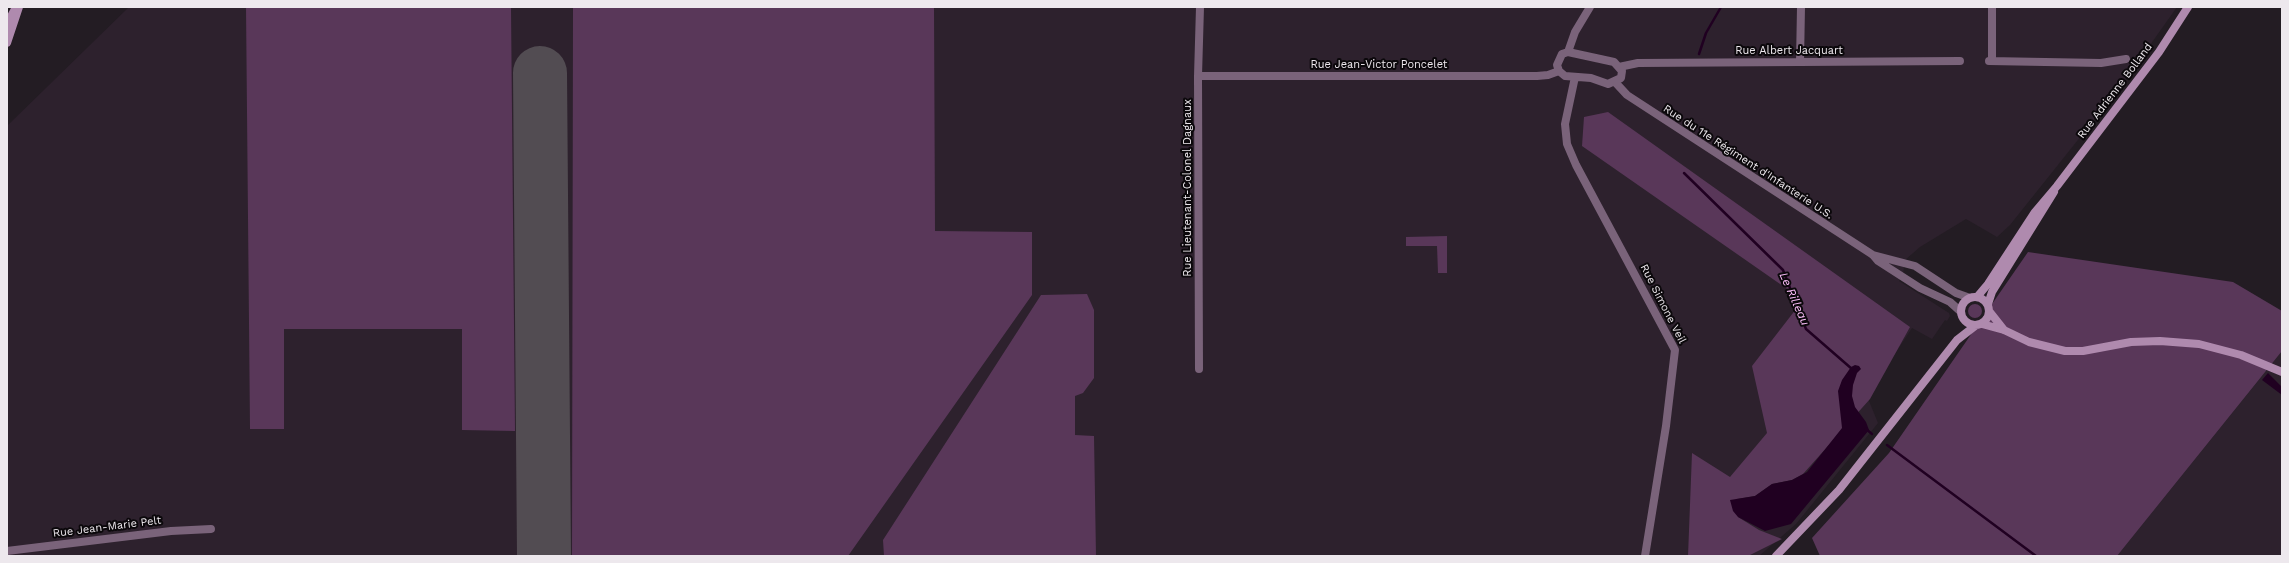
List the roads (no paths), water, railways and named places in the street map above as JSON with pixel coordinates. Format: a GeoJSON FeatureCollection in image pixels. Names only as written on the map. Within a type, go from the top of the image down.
{"type":"FeatureCollection","features":[{"type":"Feature","properties":{"kind":"main road"},"geometry":{"type":"LineString","coordinates":[[7,24],[16,7]]}},
{"type":"Feature","properties":{"kind":"main road"},"geometry":{"type":"LineString","coordinates":[[7,44],[19,7]]}},
{"type":"Feature","properties":{"kind":"main road","name":"Rue Adrienne Bolland"},"geometry":{"type":"LineString","coordinates":[[1973,297],[1988,284],[2035,212],[2057,186],[2159,52],[2188,7]]}},
{"type":"Feature","properties":{"kind":"main road","name":"Rue Adrienne Bolland"},"geometry":{"type":"LineString","coordinates":[[1989,308],[1992,292],[2031,232],[2057,186]]}},
{"type":"Feature","properties":{"kind":"main road"},"geometry":{"type":"LineString","coordinates":[[1957,340],[1963,303],[1973,297],[1989,308],[2004,330]]}},
{"type":"Feature","properties":{"kind":"main road"},"geometry":{"type":"LineString","coordinates":[[1776,556],[1839,490],[1957,340],[1987,319],[1989,308]]}},
{"type":"Feature","properties":{"kind":"main road"},"geometry":{"type":"LineString","coordinates":[[1962,315],[1968,324],[2004,330],[2029,342],[2065,351],[2083,351],[2145,342],[2198,344],[2241,355],[2282,372]]}},
{"type":"Feature","properties":{"kind":"street","name":"Rue Lieutenant-Colonel Dagnaux"},"geometry":{"type":"LineString","coordinates":[[1199,369],[1198,76],[1200,7]]}},
{"type":"Feature","properties":{"kind":"street"},"geometry":{"type":"LineString","coordinates":[[1568,52],[1574,32],[1590,7]]}},
{"type":"Feature","properties":{"kind":"street"},"geometry":{"type":"LineString","coordinates":[[1800,62],[1801,7]]}},
{"type":"Feature","properties":{"kind":"street"},"geometry":{"type":"LineString","coordinates":[[1992,7],[1991,61],[2101,63],[2126,59]]}},
{"type":"Feature","properties":{"kind":"street"},"geometry":{"type":"LineString","coordinates":[[1568,52],[1614,62],[1619,67],[1622,71],[1620,78],[1615,82],[1608,84],[1591,78],[1565,76],[1559,71],[1557,64],[1562,54],[1568,52]]}},
{"type":"Feature","properties":{"kind":"street","name":"Rue Albert Jacquart"},"geometry":{"type":"LineString","coordinates":[[1619,67],[1638,63],[1960,61]]}},
{"type":"Feature","properties":{"kind":"street","name":"Rue Jean-Victor Poncelet"},"geometry":{"type":"LineString","coordinates":[[1198,76],[1537,76],[1548,75],[1559,71]]}},
{"type":"Feature","properties":{"kind":"street","name":"Rue Simone Veil"},"geometry":{"type":"LineString","coordinates":[[1575,77],[1565,124],[1567,144],[1576,165],[1675,350],[1666,426],[1645,556]]}},
{"type":"Feature","properties":{"kind":"street","name":"Rue du 11e Régiment d'Infanterie U.S."},"geometry":{"type":"LineString","coordinates":[[1615,82],[1627,96],[1873,255],[1878,261],[1906,279],[1950,302],[1962,315]]}},
{"type":"Feature","properties":{"kind":"street","name":"Rue du 11e Régiment d'Infanterie U.S."},"geometry":{"type":"LineString","coordinates":[[1873,255],[1915,266],[1956,293],[1973,297]]}},
{"type":"Feature","properties":{"kind":"street"},"geometry":{"type":"LineString","coordinates":[[1906,279],[1915,266]]}},
{"type":"Feature","properties":{"kind":"street","name":"Rue Jean-Marie Pelt"},"geometry":{"type":"LineString","coordinates":[[7,551],[170,531],[211,529]]}},
{"type":"Feature","properties":{"kind":"waterway","name":"Le Rilleau"},"geometry":{"type":"LineString","coordinates":[[1699,54],[1706,33],[1721,7]]}},
{"type":"Feature","properties":{"kind":"waterway","name":"Le Rilleau"},"geometry":{"type":"LineString","coordinates":[[1684,173],[1783,270],[1806,329],[1852,369]]}},
{"type":"Feature","properties":{"kind":"waterway","name":"Le Rilleau"},"geometry":{"type":"LineString","coordinates":[[1866,429],[1872,434]]}},
{"type":"Feature","properties":{"kind":"waterway","name":"Le Rilleau"},"geometry":{"type":"LineString","coordinates":[[1887,445],[2036,556]]}}]}
